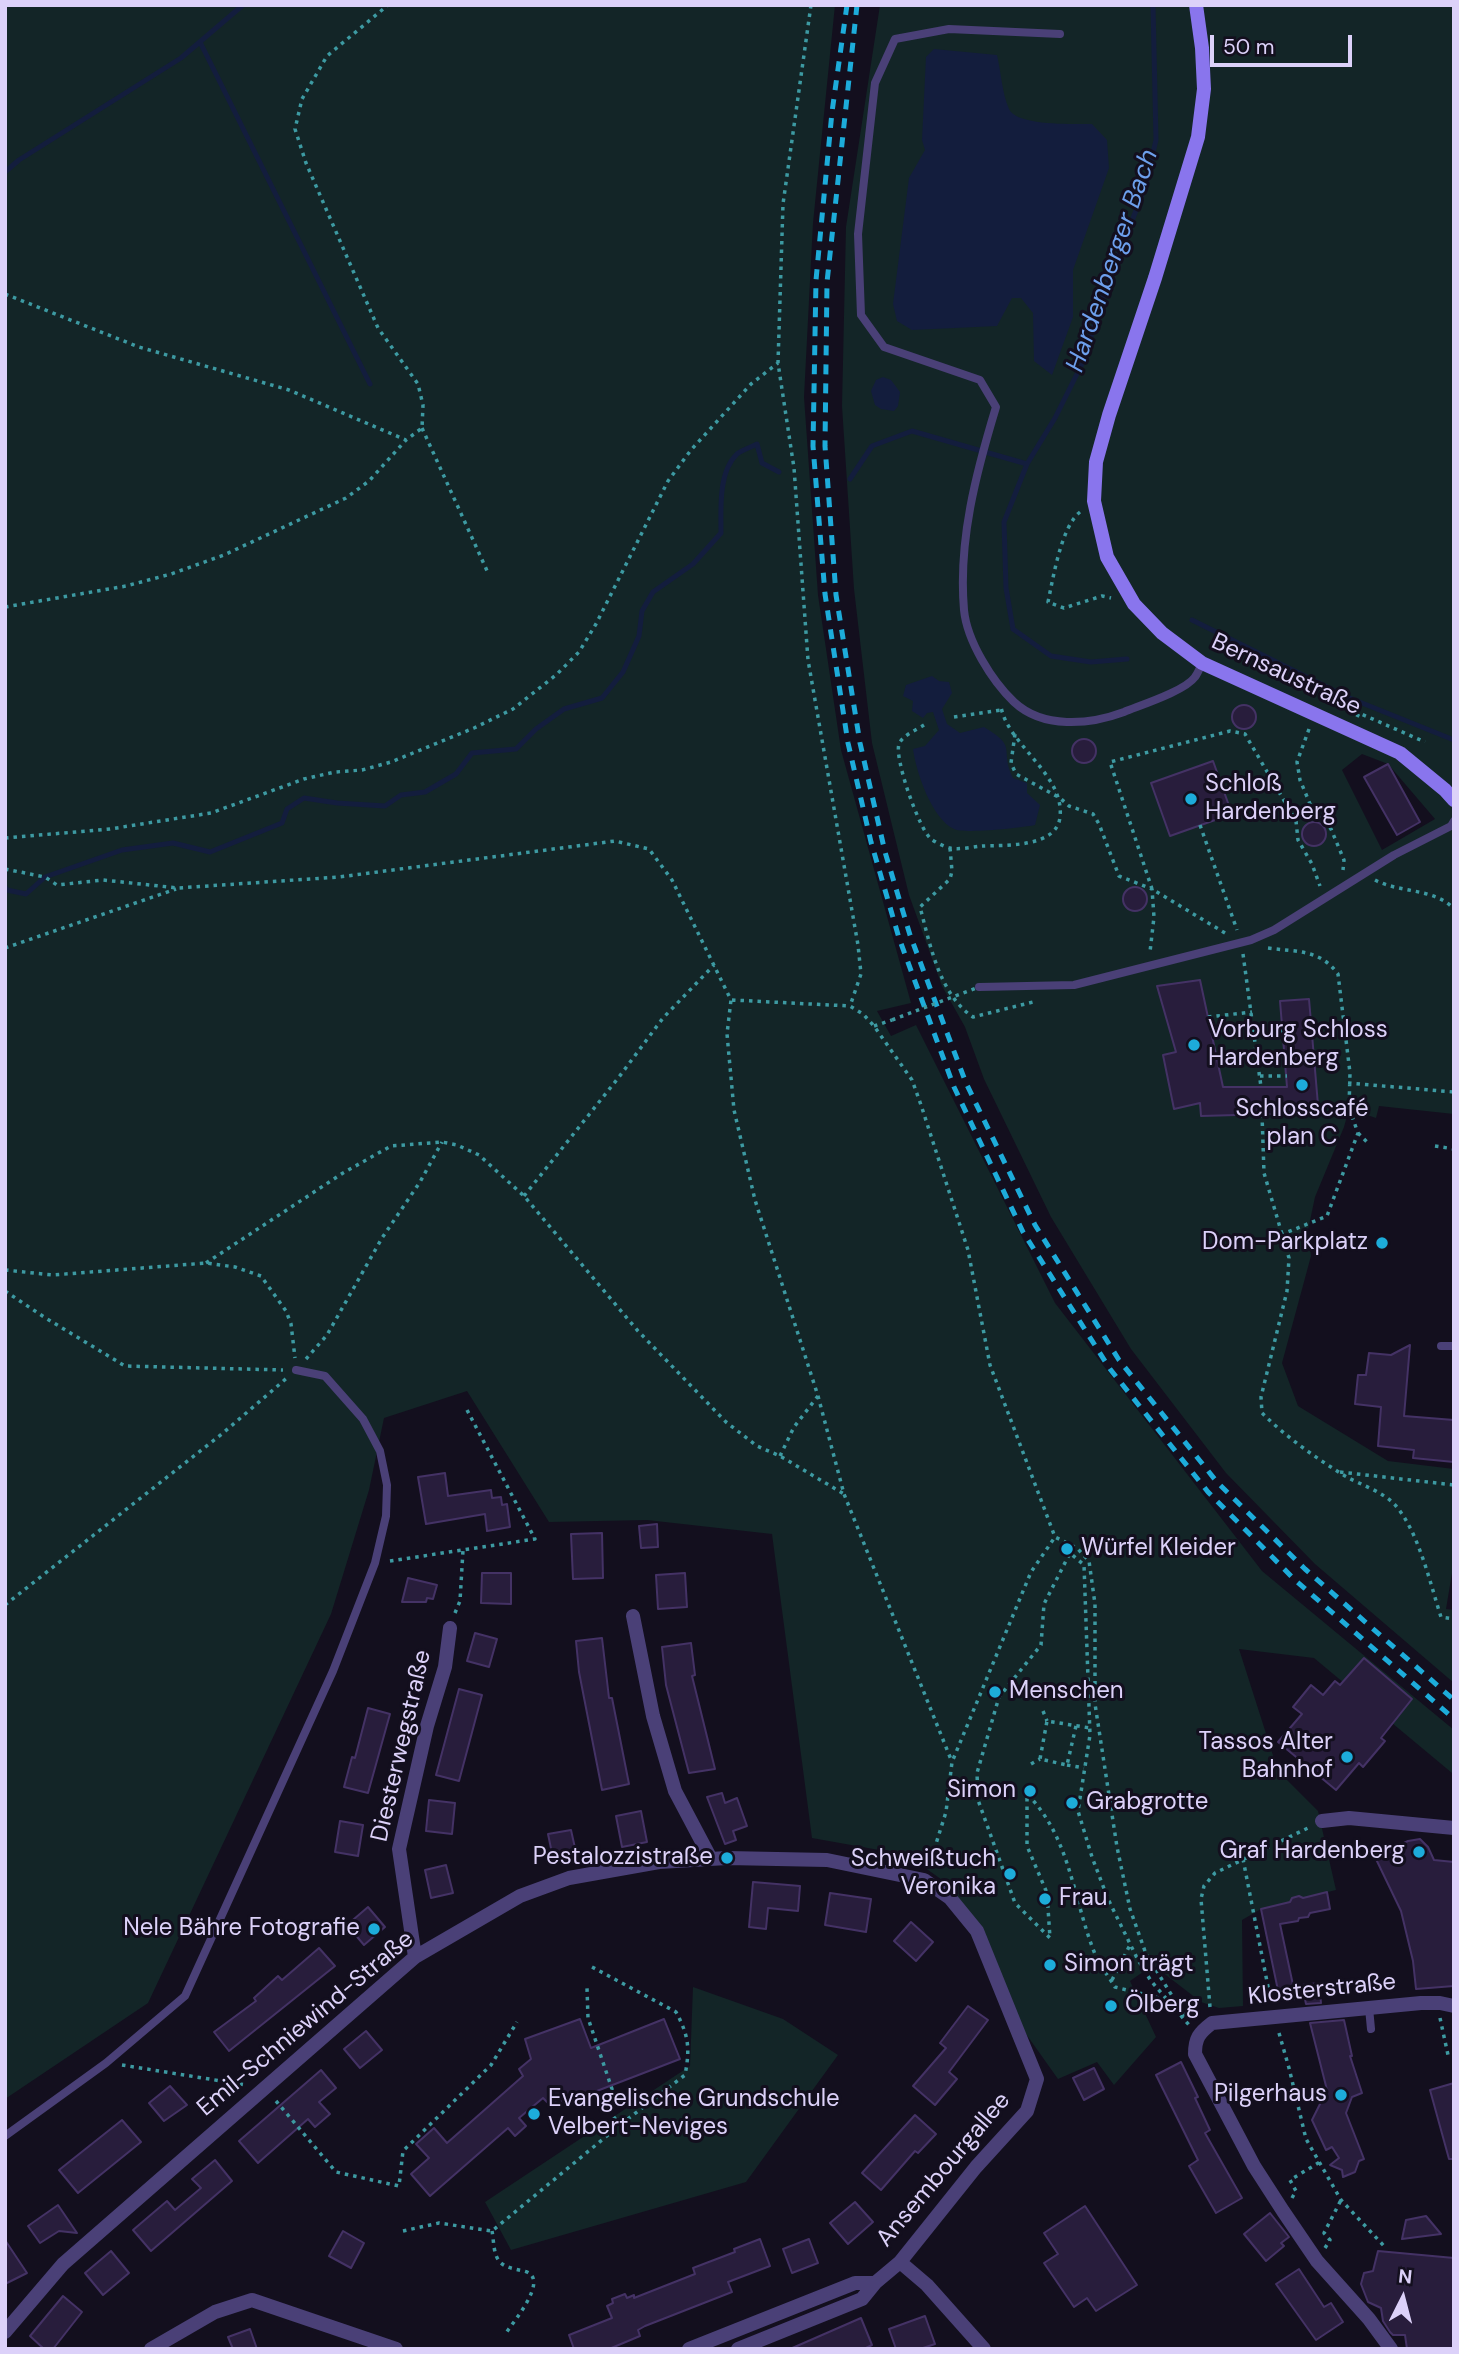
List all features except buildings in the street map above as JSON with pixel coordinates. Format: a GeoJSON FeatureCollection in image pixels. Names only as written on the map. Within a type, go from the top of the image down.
{"type":"FeatureCollection","features":[{"type":"Feature","properties":{"kind":"main road","name":"Bernsaustraße"},"geometry":{"type":"LineString","coordinates":[[1196,5],[1204,89],[1198,137],[1155,278],[1108,415],[1096,462],[1094,501],[1107,558],[1134,604],[1162,634],[1202,663],[1400,753],[1454,800]]}},
{"type":"Feature","properties":{"kind":"street"},"geometry":{"type":"LineString","coordinates":[[633,1616],[653,1716],[675,1791],[711,1859]]}},
{"type":"Feature","properties":{"kind":"street","name":"Diesterwegstraße"},"geometry":{"type":"LineString","coordinates":[[415,1957],[399,1849],[427,1726],[445,1667],[450,1628]]}},
{"type":"Feature","properties":{"kind":"street"},"geometry":{"type":"LineString","coordinates":[[1322,1821],[1349,1818],[1454,1828]]}},
{"type":"Feature","properties":{"kind":"street","name":"Emil-Schniewind-Straße"},"geometry":{"type":"LineString","coordinates":[[5,2332],[63,2264],[415,1957],[520,1896],[569,1878],[659,1861],[711,1859],[827,1860],[924,1880],[950,1898],[976,1931],[1037,2079]]}},
{"type":"Feature","properties":{"kind":"street","name":"Klosterstraße"},"geometry":{"type":"LineString","coordinates":[[1212,2023],[1422,2003],[1454,2006]]}},
{"type":"Feature","properties":{"kind":"street"},"geometry":{"type":"LineString","coordinates":[[1212,2023],[1198,2034],[1195,2054],[1254,2166],[1317,2262],[1369,2319],[1391,2349]]}},
{"type":"Feature","properties":{"kind":"street","name":"Ansembourgallee"},"geometry":{"type":"LineString","coordinates":[[738,2349],[862,2299],[875,2283],[900,2262],[976,2167],[1027,2110],[1037,2079]]}},
{"type":"Feature","properties":{"kind":"street"},"geometry":{"type":"LineString","coordinates":[[900,2262],[927,2285],[984,2349]]}},
{"type":"Feature","properties":{"kind":"street","name":"Ansembourgallee"},"geometry":{"type":"LineString","coordinates":[[689,2349],[855,2283],[875,2283]]}},
{"type":"Feature","properties":{"kind":"street"},"geometry":{"type":"LineString","coordinates":[[151,2349],[215,2312],[252,2300],[396,2349]]}},
{"type":"Feature","properties":{"kind":"lane"},"geometry":{"type":"LineString","coordinates":[[1060,34],[949,29],[895,39],[875,83],[858,234],[861,315],[884,348],[980,380],[996,407],[965,527],[964,612],[977,653],[1002,691],[1019,707],[1044,720],[1082,722],[1116,715],[1167,695],[1194,680],[1202,663]]}},
{"type":"Feature","properties":{"kind":"lane"},"geometry":{"type":"LineString","coordinates":[[979,987],[1074,985],[1251,940],[1273,930],[1394,855],[1451,826],[1454,821]]}},
{"type":"Feature","properties":{"kind":"lane"},"geometry":{"type":"LineString","coordinates":[[1441,1346],[1454,1346]]}},
{"type":"Feature","properties":{"kind":"lane"},"geometry":{"type":"LineString","coordinates":[[5,2136],[106,2063],[185,1996],[333,1671],[375,1563],[386,1517],[387,1485],[380,1451],[363,1419],[326,1376],[296,1370]]}},
{"type":"Feature","properties":{"kind":"lane"},"geometry":{"type":"LineString","coordinates":[[1368,2008],[1371,2029]]}},
{"type":"Feature","properties":{"kind":"path"},"geometry":{"type":"LineString","coordinates":[[388,5],[327,56],[302,99],[295,129],[306,163],[378,328],[418,384],[423,405],[422,428],[489,575]]}},
{"type":"Feature","properties":{"kind":"path"},"geometry":{"type":"LineString","coordinates":[[811,5],[783,204],[778,363],[794,468],[808,660],[859,945],[861,974],[850,1006]]}},
{"type":"Feature","properties":{"kind":"path"},"geometry":{"type":"LineString","coordinates":[[5,294],[139,347],[289,390],[406,440]]}},
{"type":"Feature","properties":{"kind":"path"},"geometry":{"type":"LineString","coordinates":[[5,838],[110,829],[211,813],[304,779],[335,772],[362,770],[391,762],[513,709],[556,675],[579,652],[596,624],[668,481],[691,450],[751,384],[778,363]]}},
{"type":"Feature","properties":{"kind":"path"},"geometry":{"type":"LineString","coordinates":[[5,607],[126,586],[171,575],[225,555],[346,498],[369,481],[406,440],[422,428]]}},
{"type":"Feature","properties":{"kind":"path"},"geometry":{"type":"LineString","coordinates":[[1094,501],[1072,518],[1054,570],[1048,602],[1065,608],[1102,596],[1134,604]]}},
{"type":"Feature","properties":{"kind":"path"},"geometry":{"type":"LineString","coordinates":[[924,725],[901,740],[898,746],[899,760],[921,826],[931,839],[950,848],[1032,843],[1047,837],[1060,820],[1060,798],[1001,710],[1002,691]]}},
{"type":"Feature","properties":{"kind":"path"},"geometry":{"type":"LineString","coordinates":[[954,717],[1001,710]]}},
{"type":"Feature","properties":{"kind":"path"},"geometry":{"type":"LineString","coordinates":[[1315,714],[1297,762],[1298,771],[1313,811],[1331,829],[1345,860],[1343,870]]}},
{"type":"Feature","properties":{"kind":"path"},"geometry":{"type":"LineString","coordinates":[[1148,965],[1154,917],[1153,889],[1111,762],[1230,731],[1245,734],[1296,821],[1298,840],[1320,885],[1321,901]]}},
{"type":"Feature","properties":{"kind":"path"},"geometry":{"type":"LineString","coordinates":[[1015,734],[1011,763],[1016,774],[1060,798],[1069,806],[1093,814],[1119,876],[1153,889],[1241,943]]}},
{"type":"Feature","properties":{"kind":"path"},"geometry":{"type":"LineString","coordinates":[[1201,826],[1241,943],[1261,1087]]}},
{"type":"Feature","properties":{"kind":"path"},"geometry":{"type":"LineString","coordinates":[[5,869],[45,877],[57,885],[103,880],[178,888],[339,877],[615,841],[649,849],[672,880],[732,1000],[727,1034],[734,1110],[755,1200],[818,1395],[844,1494],[951,1762]]}},
{"type":"Feature","properties":{"kind":"path"},"geometry":{"type":"LineString","coordinates":[[950,848],[950,879],[920,907],[936,963],[946,985],[963,1011],[972,1017],[1037,1001]]}},
{"type":"Feature","properties":{"kind":"path"},"geometry":{"type":"LineString","coordinates":[[1365,874],[1380,883],[1436,897],[1454,909]]}},
{"type":"Feature","properties":{"kind":"path"},"geometry":{"type":"LineString","coordinates":[[5,948],[178,888]]}},
{"type":"Feature","properties":{"kind":"path"},"geometry":{"type":"LineString","coordinates":[[1251,940],[1268,948],[1315,954],[1324,958],[1338,974],[1350,1073],[1349,1108],[1358,1133],[1367,1142]]}},
{"type":"Feature","properties":{"kind":"path"},"geometry":{"type":"LineString","coordinates":[[524,1196],[663,1018],[714,965]]}},
{"type":"Feature","properties":{"kind":"path"},"geometry":{"type":"LineString","coordinates":[[874,1026],[979,987]]}},
{"type":"Feature","properties":{"kind":"path"},"geometry":{"type":"LineString","coordinates":[[732,1000],[850,1006],[863,1014],[874,1026],[912,1080],[968,1250],[990,1365],[1055,1537],[1077,1548],[1089,1561],[1095,1604],[1095,1704],[1130,1909],[1146,1954],[1169,1994],[1198,2034]]}},
{"type":"Feature","properties":{"kind":"path"},"geometry":{"type":"LineString","coordinates":[[1208,1017],[1252,1012]]}},
{"type":"Feature","properties":{"kind":"path"},"geometry":{"type":"LineString","coordinates":[[1255,1033],[1283,1031]]}},
{"type":"Feature","properties":{"kind":"path"},"geometry":{"type":"LineString","coordinates":[[1258,1060],[1285,1060]]}},
{"type":"Feature","properties":{"kind":"path"},"geometry":{"type":"LineString","coordinates":[[1260,1076],[1287,1076]]}},
{"type":"Feature","properties":{"kind":"path"},"geometry":{"type":"LineString","coordinates":[[1348,1083],[1454,1092]]}},
{"type":"Feature","properties":{"kind":"path"},"geometry":{"type":"LineString","coordinates":[[1262,1114],[1264,1173],[1289,1258],[1287,1292],[1261,1396],[1262,1413],[1338,1472],[1384,1496],[1395,1505],[1413,1538],[1441,1617],[1454,1619]]}},
{"type":"Feature","properties":{"kind":"path"},"geometry":{"type":"LineString","coordinates":[[1283,1234],[1326,1216],[1358,1133]]}},
{"type":"Feature","properties":{"kind":"path"},"geometry":{"type":"LineString","coordinates":[[5,1605],[223,1433],[296,1370],[327,1335],[382,1238],[442,1142]]}},
{"type":"Feature","properties":{"kind":"path"},"geometry":{"type":"LineString","coordinates":[[206,1263],[343,1173],[391,1146],[442,1142],[457,1145],[480,1155],[524,1196],[638,1331],[726,1422],[757,1446],[780,1456],[844,1494]]}},
{"type":"Feature","properties":{"kind":"path"},"geometry":{"type":"LineString","coordinates":[[1435,1146],[1454,1149]]}},
{"type":"Feature","properties":{"kind":"path"},"geometry":{"type":"LineString","coordinates":[[6,1271],[53,1275],[206,1263],[235,1267],[261,1276],[286,1311],[291,1324],[296,1370]]}},
{"type":"Feature","properties":{"kind":"path"},"geometry":{"type":"LineString","coordinates":[[5,1291],[125,1366],[296,1370]]}},
{"type":"Feature","properties":{"kind":"path"},"geometry":{"type":"LineString","coordinates":[[780,1456],[794,1427],[818,1395]]}},
{"type":"Feature","properties":{"kind":"path"},"geometry":{"type":"LineString","coordinates":[[375,1563],[535,1539],[466,1408]]}},
{"type":"Feature","properties":{"kind":"path"},"geometry":{"type":"LineString","coordinates":[[1338,1472],[1454,1485]]}},
{"type":"Feature","properties":{"kind":"path"},"geometry":{"type":"LineString","coordinates":[[924,1880],[946,1812],[951,1762],[1031,1572],[1055,1537]]}},
{"type":"Feature","properties":{"kind":"path"},"geometry":{"type":"LineString","coordinates":[[450,1628],[460,1601],[463,1550]]}},
{"type":"Feature","properties":{"kind":"path"},"geometry":{"type":"LineString","coordinates":[[1167,2000],[1115,1987],[1096,1956],[1072,1873],[1043,1810],[1027,1794],[1027,1846],[1047,1894],[1050,1938],[1015,1903],[978,1800],[977,1773],[999,1697],[1041,1645],[1044,1604],[1070,1553],[1084,1566],[1090,1728],[1078,1811],[1092,1857],[1130,1945],[1151,1981],[1198,2034]]}},
{"type":"Feature","properties":{"kind":"path"},"geometry":{"type":"LineString","coordinates":[[1040,1759],[1047,1721],[1043,1711]]}},
{"type":"Feature","properties":{"kind":"path"},"geometry":{"type":"LineString","coordinates":[[1047,1721],[1090,1728]]}},
{"type":"Feature","properties":{"kind":"path"},"geometry":{"type":"LineString","coordinates":[[1067,1765],[1076,1726]]}},
{"type":"Feature","properties":{"kind":"path"},"geometry":{"type":"LineString","coordinates":[[1031,1764],[1040,1759],[1084,1768]]}},
{"type":"Feature","properties":{"kind":"path"},"geometry":{"type":"LineString","coordinates":[[1212,2023],[1201,1899],[1204,1886],[1215,1874],[1322,1821]]}},
{"type":"Feature","properties":{"kind":"path"},"geometry":{"type":"LineString","coordinates":[[1243,1859],[1275,2018],[1290,2068],[1306,2139],[1340,2200],[1384,2246]]}},
{"type":"Feature","properties":{"kind":"path"},"geometry":{"type":"LineString","coordinates":[[1111,1980],[1130,1945]]}},
{"type":"Feature","properties":{"kind":"path"},"geometry":{"type":"LineString","coordinates":[[403,2231],[439,2223],[492,2231],[620,2124],[685,2075],[689,2046],[676,2012],[592,1967]]}},
{"type":"Feature","properties":{"kind":"path"},"geometry":{"type":"LineString","coordinates":[[587,1988],[589,2018],[612,2089],[606,2107],[620,2124]]}},
{"type":"Feature","properties":{"kind":"path"},"geometry":{"type":"LineString","coordinates":[[1440,2021],[1448,2054],[1454,2054]]}},
{"type":"Feature","properties":{"kind":"path"},"geometry":{"type":"LineString","coordinates":[[106,2063],[265,2088],[335,2172],[399,2186],[403,2151],[491,2065],[517,2022]]}},
{"type":"Feature","properties":{"kind":"path"},"geometry":{"type":"LineString","coordinates":[[1296,2191],[1290,2179],[1320,2162]]}},
{"type":"Feature","properties":{"kind":"path"},"geometry":{"type":"LineString","coordinates":[[1330,2240],[1324,2233],[1340,2200]]}},
{"type":"Feature","properties":{"kind":"path"},"geometry":{"type":"LineString","coordinates":[[492,2231],[496,2254],[501,2263],[530,2273],[534,2279],[534,2286],[523,2309],[506,2333]]}},
{"type":"Feature","properties":{"kind":"shaded area"},"geometry":{"type":"Polygon","coordinates":[[[5,5],[835,5],[813,223],[804,397],[818,595],[841,750],[911,1003],[877,1011],[891,1036],[916,1025],[1055,1303],[1262,1571],[1454,1730],[1452,1773],[1314,1658],[1239,1649],[1278,1771],[1318,1811],[1336,1890],[1292,1898],[1290,1902],[1261,1909],[1242,1920],[1243,2006],[1219,2008],[1201,2002],[1153,1965],[1130,1981],[1156,2037],[1114,2085],[1097,2062],[1058,2079],[1004,2003],[945,1882],[907,1855],[812,1838],[772,1534],[647,1520],[549,1522],[467,1391],[384,1418],[369,1490],[331,1614],[148,2003],[5,2099],[5,5]]]}},
{"type":"Feature","properties":{"kind":"shaded area"},"geometry":{"type":"Polygon","coordinates":[[[880,5],[1454,5],[1454,1114],[1379,1106],[1376,1118],[1349,1109],[1315,1197],[1308,1230],[1311,1256],[1282,1363],[1298,1406],[1388,1461],[1454,1469],[1454,1561],[1446,1609],[1454,1610],[1454,1683],[1315,1564],[1226,1473],[1131,1349],[1051,1217],[984,1079],[965,1027],[942,986],[909,895],[872,743],[854,589],[842,406],[846,227],[880,5]],[[1362,754],[1342,770],[1382,850],[1435,819],[1388,764],[1362,754]]]}},
{"type":"Feature","properties":{"kind":"shaded area"},"geometry":{"type":"Polygon","coordinates":[[[693,1987],[783,2019],[838,2055],[746,2182],[511,2250],[485,2202],[690,2066],[693,1987]]]}},
{"type":"Feature","properties":{"kind":"water"},"geometry":{"type":"Polygon","coordinates":[[[934,49],[997,55],[1005,96],[1014,115],[1046,123],[1092,124],[1107,140],[1109,168],[1073,270],[1073,317],[1052,375],[1034,361],[1033,313],[1021,298],[1012,298],[997,326],[912,330],[897,321],[893,304],[909,178],[925,150],[922,140],[926,57],[934,49]]]}},
{"type":"Feature","properties":{"kind":"water"},"geometry":{"type":"Polygon","coordinates":[[[883,377],[891,380],[900,392],[898,406],[894,411],[875,405],[871,391],[876,380],[883,377]]]}},
{"type":"Feature","properties":{"kind":"water"},"geometry":{"type":"Polygon","coordinates":[[[932,676],[939,681],[949,682],[952,693],[942,709],[947,724],[960,733],[984,727],[1005,744],[1013,778],[1027,783],[1027,793],[1040,805],[1035,825],[969,831],[954,829],[939,816],[921,782],[913,749],[925,746],[939,730],[933,712],[927,713],[923,718],[912,711],[913,701],[903,696],[906,685],[932,676]]]}},
{"type":"Feature","properties":{"kind":"waterway"},"geometry":{"type":"LineString","coordinates":[[5,172],[19,160],[181,58],[243,5]]}},
{"type":"Feature","properties":{"kind":"waterway","name":"Hardenberger Bach"},"geometry":{"type":"LineString","coordinates":[[1127,659],[1091,662],[1051,656],[1013,629],[1006,588],[1004,522],[1027,464],[1055,418],[1084,360],[1102,299],[1145,187],[1156,140],[1153,5]]}},
{"type":"Feature","properties":{"kind":"waterway"},"geometry":{"type":"LineString","coordinates":[[200,42],[370,384]]}},
{"type":"Feature","properties":{"kind":"waterway"},"geometry":{"type":"LineString","coordinates":[[850,479],[872,446],[912,431],[1027,464]]}},
{"type":"Feature","properties":{"kind":"waterway"},"geometry":{"type":"LineString","coordinates":[[5,887],[7,890],[26,894],[45,877],[122,850],[173,843],[210,852],[282,823],[287,809],[304,798],[385,806],[401,795],[425,792],[456,774],[472,753],[516,749],[536,729],[564,709],[602,698],[623,672],[639,636],[642,611],[653,592],[693,564],[721,533],[721,503],[726,471],[737,454],[757,444],[762,463],[779,472]]}},
{"type":"Feature","properties":{"kind":"waterway","name":"Hardenberger Bach"},"geometry":{"type":"LineString","coordinates":[[1192,620],[1347,697],[1454,740]]}},
{"type":"Feature","properties":{"kind":"railway"},"geometry":{"type":"LineString","coordinates":[[847,5],[832,112],[816,280],[813,446],[825,594],[848,743],[871,842],[899,938],[954,1087],[1023,1232],[1110,1369],[1208,1492],[1295,1580],[1454,1719]]}},
{"type":"Feature","properties":{"kind":"railway"},"geometry":{"type":"LineString","coordinates":[[857,5],[827,282],[825,446],[836,595],[860,743],[885,852],[910,935],[966,1083],[1035,1225],[1119,1360],[1217,1482],[1305,1569],[1454,1700]]}},
{"type":"Feature","properties":{"kind":"place","name":"Schloß Hardenberg"},"geometry":{"type":"Point","coordinates":[1191,799]}},
{"type":"Feature","properties":{"kind":"place","name":"Vorburg Schloss Hardenberg"},"geometry":{"type":"Point","coordinates":[1194,1045]}},
{"type":"Feature","properties":{"kind":"place","name":"Schlosscafé plan C"},"geometry":{"type":"Point","coordinates":[1302,1085]}},
{"type":"Feature","properties":{"kind":"place","name":"Dom-Parkplatz"},"geometry":{"type":"Point","coordinates":[1382,1243]}},
{"type":"Feature","properties":{"kind":"place","name":"Würfel Kleider"},"geometry":{"type":"Point","coordinates":[1067,1549]}},
{"type":"Feature","properties":{"kind":"place","name":"Menschen"},"geometry":{"type":"Point","coordinates":[995,1692]}},
{"type":"Feature","properties":{"kind":"place","name":"Tassos Alter Bahnhof"},"geometry":{"type":"Point","coordinates":[1347,1757]}},
{"type":"Feature","properties":{"kind":"place","name":"Simon"},"geometry":{"type":"Point","coordinates":[1030,1791]}},
{"type":"Feature","properties":{"kind":"place","name":"Grabgrotte"},"geometry":{"type":"Point","coordinates":[1072,1803]}},
{"type":"Feature","properties":{"kind":"place","name":"Graf Hardenberg"},"geometry":{"type":"Point","coordinates":[1419,1852]}},
{"type":"Feature","properties":{"kind":"place","name":"Pestalozzistraße"},"geometry":{"type":"Point","coordinates":[727,1858]}},
{"type":"Feature","properties":{"kind":"place","name":"Schweißtuch Veronika"},"geometry":{"type":"Point","coordinates":[1010,1874]}},
{"type":"Feature","properties":{"kind":"place","name":"Frau"},"geometry":{"type":"Point","coordinates":[1045,1899]}},
{"type":"Feature","properties":{"kind":"place","name":"Nele Bähre Fotografie"},"geometry":{"type":"Point","coordinates":[374,1929]}},
{"type":"Feature","properties":{"kind":"place","name":"Simon trägt"},"geometry":{"type":"Point","coordinates":[1050,1965]}},
{"type":"Feature","properties":{"kind":"place","name":"Ölberg"},"geometry":{"type":"Point","coordinates":[1111,2006]}},
{"type":"Feature","properties":{"kind":"place","name":"Pilgerhaus"},"geometry":{"type":"Point","coordinates":[1341,2095]}},
{"type":"Feature","properties":{"kind":"place","name":"Evangelische Grundschule Velbert-Neviges"},"geometry":{"type":"Point","coordinates":[534,2114]}}]}
